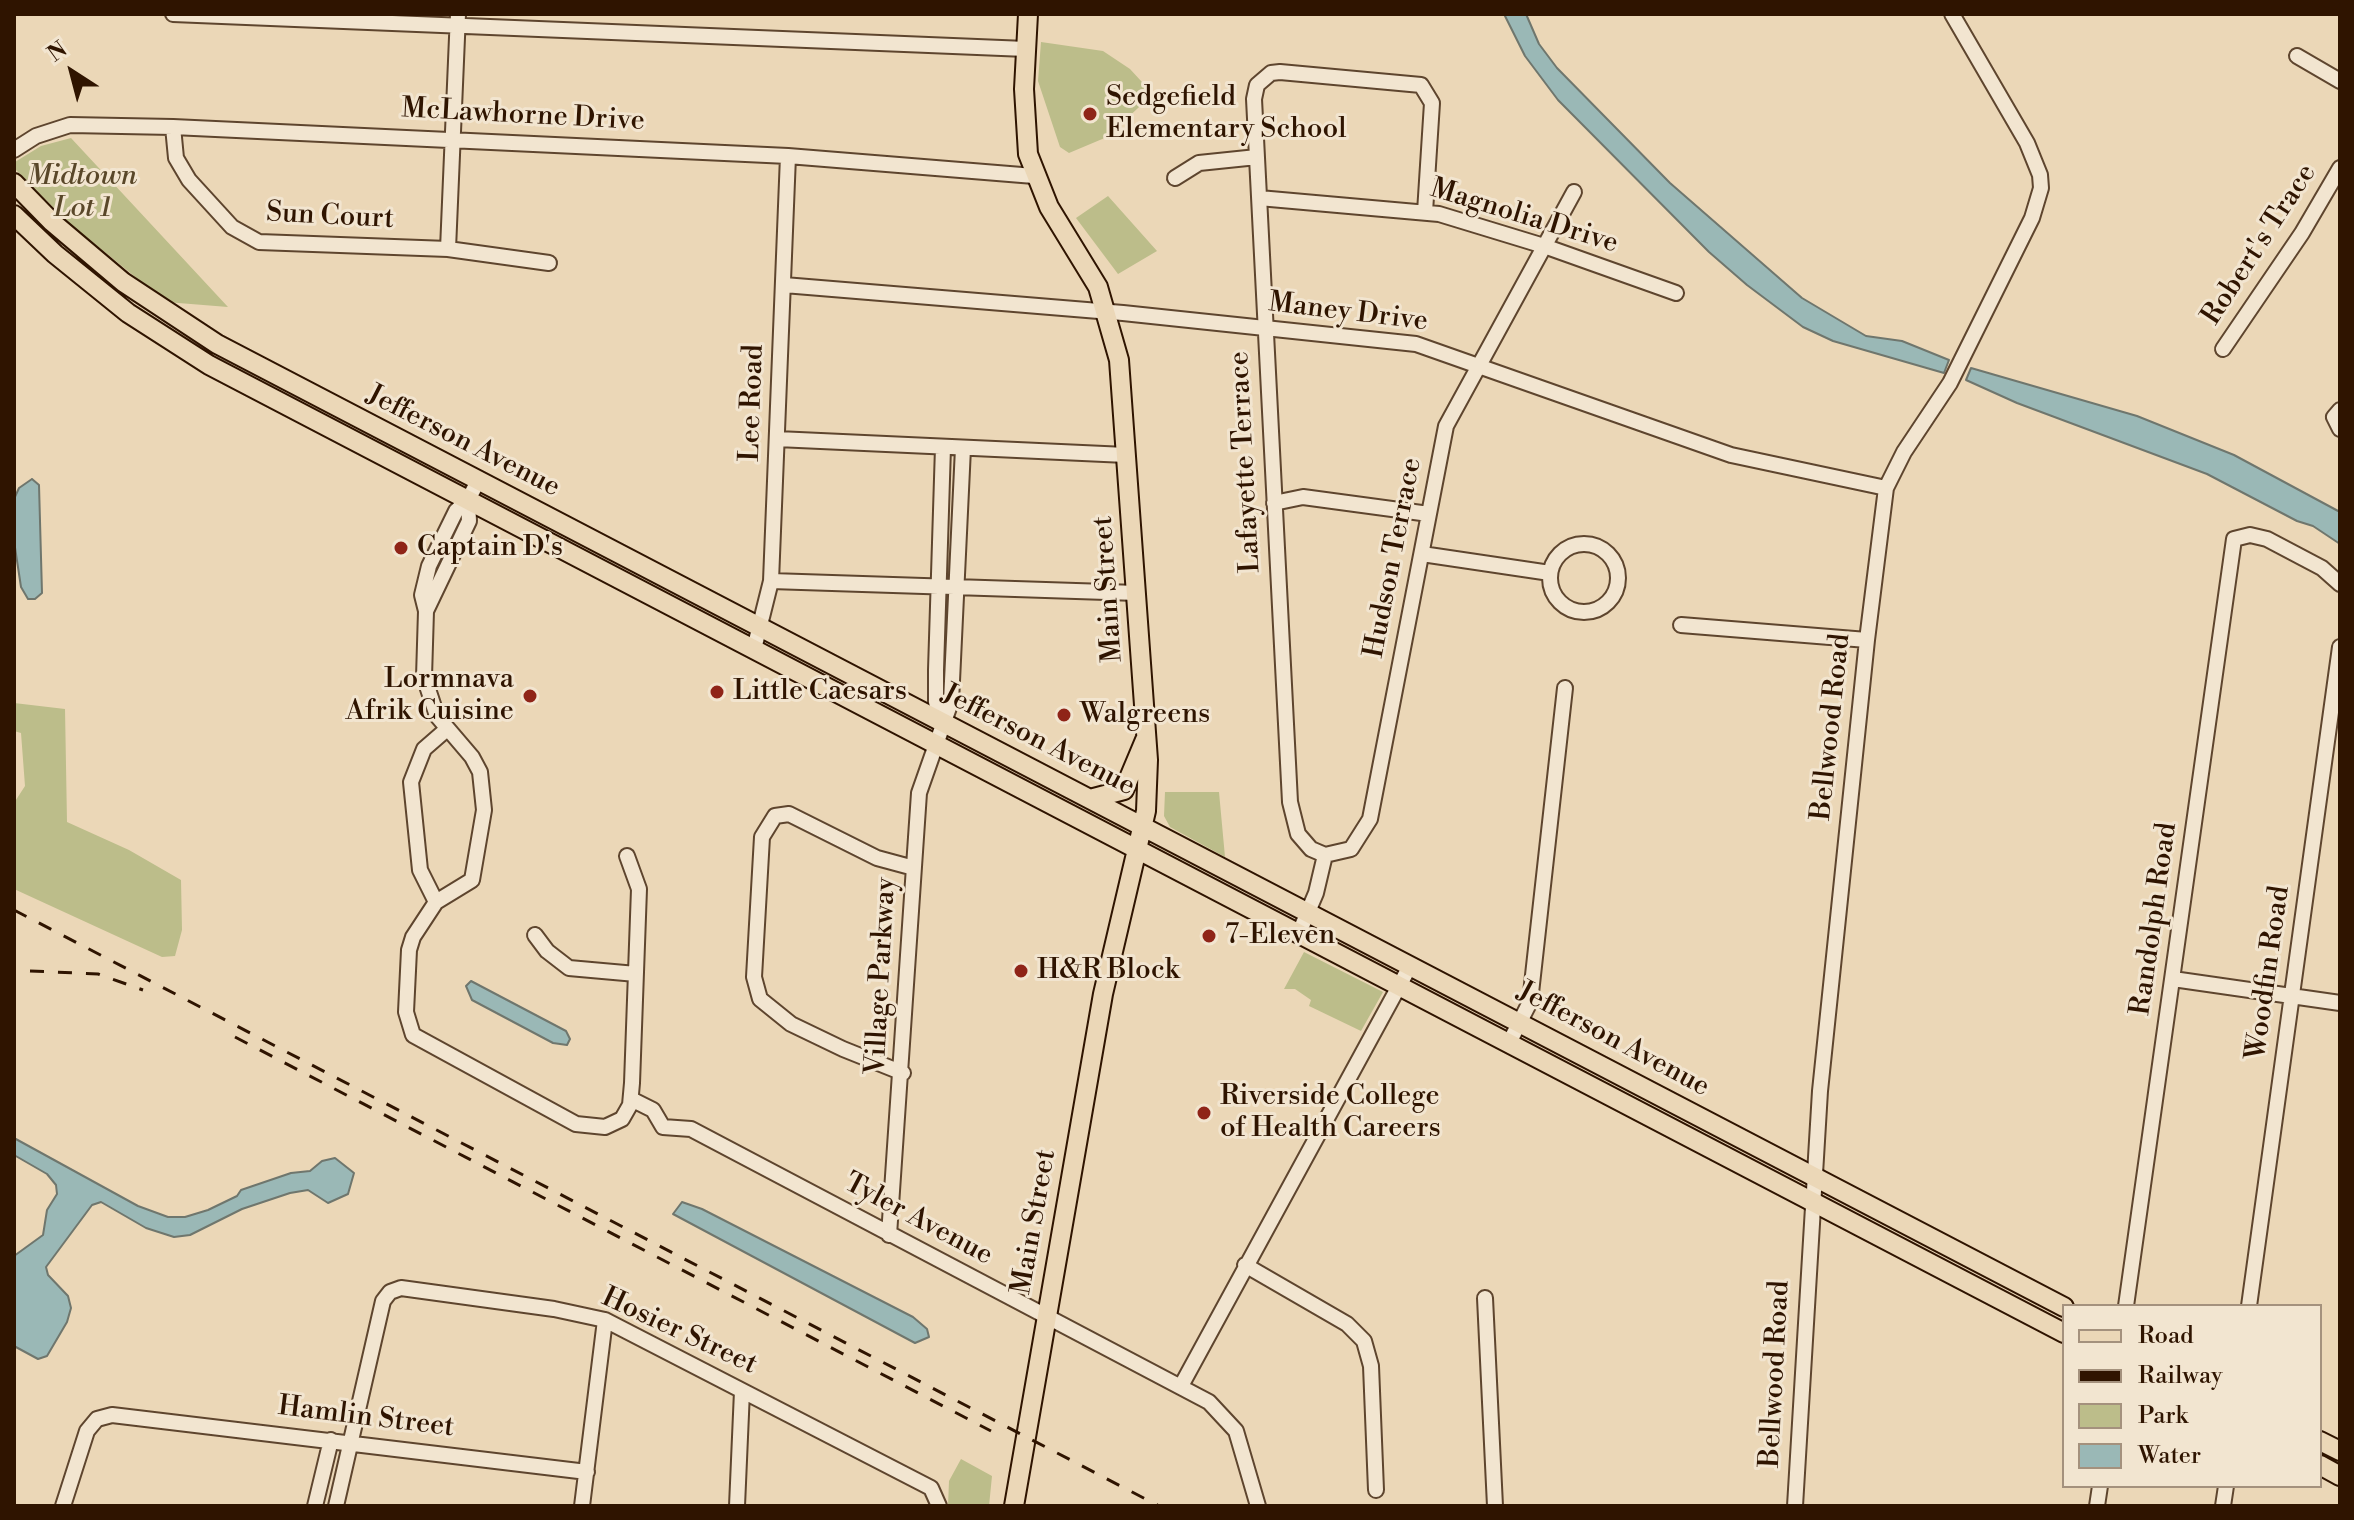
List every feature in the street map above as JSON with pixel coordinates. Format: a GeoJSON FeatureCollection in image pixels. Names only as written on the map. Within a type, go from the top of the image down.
{"type":"FeatureCollection","features":[{"type":"Feature","properties":{"kind":"main road","name":"Main Street"},"geometry":{"type":"LineString","coordinates":[[1014,1506],[1103,994],[1147,799],[1147,734],[1119,360],[1108,312],[1089,269],[1049,207],[1034,176],[1024,119],[1028,14]]}},
{"type":"Feature","properties":{"kind":"main road","name":"Jefferson Avenue"},"geometry":{"type":"LineString","coordinates":[[14,183],[87,253],[184,325],[2062,1306]]}},
{"type":"Feature","properties":{"kind":"main road","name":"Jefferson Avenue"},"geometry":{"type":"LineString","coordinates":[[14,215],[92,285],[187,352],[2062,1332]]}},
{"type":"Feature","properties":{"kind":"main road"},"geometry":{"type":"LineString","coordinates":[[1090,799],[1124,790],[1147,734]]}},
{"type":"Feature","properties":{"kind":"main road"},"geometry":{"type":"LineString","coordinates":[[2322,1442],[2340,1451]]}},
{"type":"Feature","properties":{"kind":"main road"},"geometry":{"type":"LineString","coordinates":[[2322,1466],[2340,1476]]}},
{"type":"Feature","properties":{"kind":"street"},"geometry":{"type":"LineString","coordinates":[[173,14],[458,20],[1026,49]]}},
{"type":"Feature","properties":{"kind":"street","name":"Bellwood Road"},"geometry":{"type":"LineString","coordinates":[[1795,1506],[1813,1177],[1867,640],[1886,488],[1904,452],[1950,383],[2032,218],[2041,188],[2040,175],[2027,143],[1952,14]]}},
{"type":"Feature","properties":{"kind":"street"},"geometry":{"type":"LineString","coordinates":[[448,249],[458,20]]}},
{"type":"Feature","properties":{"kind":"street"},"geometry":{"type":"LineString","coordinates":[[2297,56],[2340,81]]}},
{"type":"Feature","properties":{"kind":"street","name":"Lafayette Terrace"},"geometry":{"type":"LineString","coordinates":[[1325,855],[1311,849],[1298,834],[1290,802],[1254,92],[1263,78],[1286,72],[1412,81],[1427,89],[1432,103],[1425,212]]}},
{"type":"Feature","properties":{"kind":"street","name":"McLawhorne Drive"},"geometry":{"type":"LineString","coordinates":[[14,150],[36,136],[70,125],[173,127],[788,156],[1034,176]]}},
{"type":"Feature","properties":{"kind":"street","name":"Sun Court"},"geometry":{"type":"LineString","coordinates":[[173,127],[173,145],[182,170],[232,227],[247,237],[269,244],[448,249],[549,263]]}},
{"type":"Feature","properties":{"kind":"street","name":"Lee Road"},"geometry":{"type":"LineString","coordinates":[[754,649],[771,581],[788,156]]}},
{"type":"Feature","properties":{"kind":"street"},"geometry":{"type":"LineString","coordinates":[[1175,178],[1199,163],[1257,157]]}},
{"type":"Feature","properties":{"kind":"street","name":"Robert's Trace"},"geometry":{"type":"LineString","coordinates":[[2223,349],[2302,233],[2340,168]]}},
{"type":"Feature","properties":{"kind":"street","name":"Hudson Terrace"},"geometry":{"type":"LineString","coordinates":[[1325,855],[1351,849],[1370,819],[1446,426],[1574,192]]}},
{"type":"Feature","properties":{"kind":"street","name":"Magnolia Drive"},"geometry":{"type":"LineString","coordinates":[[1259,198],[1425,212],[1544,246],[1676,293]]}},
{"type":"Feature","properties":{"kind":"street","name":"Maney Drive"},"geometry":{"type":"LineString","coordinates":[[784,285],[1386,339],[1445,352],[1731,455],[1886,488]]}},
{"type":"Feature","properties":{"kind":"street"},"geometry":{"type":"LineString","coordinates":[[2340,410],[2334,417],[2340,429]]}},
{"type":"Feature","properties":{"kind":"street"},"geometry":{"type":"LineString","coordinates":[[777,439],[1126,455]]}},
{"type":"Feature","properties":{"kind":"street"},"geometry":{"type":"LineString","coordinates":[[943,447],[936,702],[943,723]]}},
{"type":"Feature","properties":{"kind":"street","name":"Village Parkway"},"geometry":{"type":"LineString","coordinates":[[889,1235],[903,1073],[919,793],[934,743],[951,702],[963,448]]}},
{"type":"Feature","properties":{"kind":"street"},"geometry":{"type":"LineString","coordinates":[[478,481],[468,500],[456,511],[429,566],[422,595],[426,611],[426,690],[447,729],[475,761],[485,798],[476,837],[474,875],[467,885],[436,902],[413,937],[409,950],[406,1018],[413,1035],[586,1127],[605,1127],[617,1123],[627,1112],[631,1099],[636,974],[639,889],[627,856]]}},
{"type":"Feature","properties":{"kind":"street"},"geometry":{"type":"LineString","coordinates":[[1274,503],[1303,497],[1429,514]]}},
{"type":"Feature","properties":{"kind":"street","name":"Randolph Road"},"geometry":{"type":"LineString","coordinates":[[2126,1304],[2234,539],[2250,535],[2267,539],[2329,572],[2340,584]]}},
{"type":"Feature","properties":{"kind":"street"},"geometry":{"type":"LineString","coordinates":[[1588,544],[1609,556],[1617,581],[1607,603],[1583,612],[1559,601],[1550,584],[1550,573],[1563,551],[1588,544]]}},
{"type":"Feature","properties":{"kind":"street"},"geometry":{"type":"LineString","coordinates":[[1422,554],[1550,573]]}},
{"type":"Feature","properties":{"kind":"street"},"geometry":{"type":"LineString","coordinates":[[771,581],[1137,593]]}},
{"type":"Feature","properties":{"kind":"street"},"geometry":{"type":"LineString","coordinates":[[1681,625],[1867,640]]}},
{"type":"Feature","properties":{"kind":"street"},"geometry":{"type":"LineString","coordinates":[[937,634],[954,636]]}},
{"type":"Feature","properties":{"kind":"street","name":"Woodfin Road"},"geometry":{"type":"LineString","coordinates":[[2249,1304],[2340,647]]}},
{"type":"Feature","properties":{"kind":"street"},"geometry":{"type":"LineString","coordinates":[[1509,1043],[1530,1002],[1565,688]]}},
{"type":"Feature","properties":{"kind":"street"},"geometry":{"type":"LineString","coordinates":[[436,902],[420,870],[411,782],[424,749],[447,729]]}},
{"type":"Feature","properties":{"kind":"street"},"geometry":{"type":"LineString","coordinates":[[903,1073],[791,1024],[760,999],[754,977],[762,837],[775,816],[789,814],[865,853],[914,868]]}},
{"type":"Feature","properties":{"kind":"street"},"geometry":{"type":"LineString","coordinates":[[1299,933],[1325,855]]}},
{"type":"Feature","properties":{"kind":"street"},"geometry":{"type":"LineString","coordinates":[[535,935],[547,951],[569,968],[636,974]]}},
{"type":"Feature","properties":{"kind":"street"},"geometry":{"type":"LineString","coordinates":[[1181,1386],[1410,966]]}},
{"type":"Feature","properties":{"kind":"street"},"geometry":{"type":"LineString","coordinates":[[2173,979],[2340,1003]]}},
{"type":"Feature","properties":{"kind":"street","name":"Tyler Avenue"},"geometry":{"type":"LineString","coordinates":[[631,1099],[653,1110],[663,1127],[691,1129],[1209,1402],[1236,1431],[1258,1506]]}},
{"type":"Feature","properties":{"kind":"street"},"geometry":{"type":"LineString","coordinates":[[1245,1265],[1347,1324],[1364,1341],[1371,1366],[1376,1490]]}},
{"type":"Feature","properties":{"kind":"street","name":"Hosier Street"},"geometry":{"type":"LineString","coordinates":[[350,1442],[385,1297],[401,1288],[554,1309],[605,1320],[931,1488],[939,1506]]}},
{"type":"Feature","properties":{"kind":"street"},"geometry":{"type":"LineString","coordinates":[[1485,1298],[1495,1506]]}},
{"type":"Feature","properties":{"kind":"street"},"geometry":{"type":"LineString","coordinates":[[582,1506],[605,1320]]}},
{"type":"Feature","properties":{"kind":"street"},"geometry":{"type":"LineString","coordinates":[[737,1506],[742,1391]]}},
{"type":"Feature","properties":{"kind":"street","name":"Hamlin Street"},"geometry":{"type":"LineString","coordinates":[[63,1506],[91,1424],[103,1416],[138,1417],[587,1472]]}},
{"type":"Feature","properties":{"kind":"street"},"geometry":{"type":"LineString","coordinates":[[315,1506],[331,1440]]}},
{"type":"Feature","properties":{"kind":"street"},"geometry":{"type":"LineString","coordinates":[[336,1506],[350,1442]]}},
{"type":"Feature","properties":{"kind":"green space"},"geometry":{"type":"Polygon","coordinates":[[[1041,42],[1103,51],[1130,69],[1153,94],[1107,137],[1069,153],[1060,147],[1038,81],[1041,42]]]}},
{"type":"Feature","properties":{"kind":"green space","name":"Midtown Lot 1"},"geometry":{"type":"Polygon","coordinates":[[[71,138],[228,307],[166,302],[69,223],[14,168],[15,162],[41,146],[71,138]]]}},
{"type":"Feature","properties":{"kind":"green space"},"geometry":{"type":"Polygon","coordinates":[[[1108,196],[1157,251],[1118,274],[1076,218],[1108,196]]]}},
{"type":"Feature","properties":{"kind":"green space"},"geometry":{"type":"Polygon","coordinates":[[[14,703],[65,709],[67,822],[129,850],[181,880],[182,930],[175,956],[162,957],[14,889],[14,803],[25,786],[21,733],[14,731],[14,703]]]}},
{"type":"Feature","properties":{"kind":"green space"},"geometry":{"type":"Polygon","coordinates":[[[1165,792],[1219,792],[1225,857],[1170,827],[1164,816],[1165,792]]]}},
{"type":"Feature","properties":{"kind":"green space"},"geometry":{"type":"Polygon","coordinates":[[[1304,952],[1383,992],[1361,1031],[1309,1006],[1311,1000],[1295,989],[1284,989],[1304,952]]]}},
{"type":"Feature","properties":{"kind":"green space"},"geometry":{"type":"Polygon","coordinates":[[[961,1459],[992,1476],[989,1506],[948,1506],[949,1481],[961,1459]]]}},
{"type":"Feature","properties":{"kind":"water"},"geometry":{"type":"Polygon","coordinates":[[[1504,14],[1526,14],[1539,44],[1557,68],[1670,183],[1802,298],[1866,336],[1902,341],[1949,360],[1944,373],[1833,341],[1803,327],[1747,285],[1709,252],[1558,100],[1525,56],[1504,14]]]}},
{"type":"Feature","properties":{"kind":"water"},"geometry":{"type":"Polygon","coordinates":[[[1971,368],[2137,416],[2234,455],[2340,512],[2340,544],[2313,526],[2297,521],[2207,474],[2017,403],[1966,380],[1971,368]]]}},
{"type":"Feature","properties":{"kind":"water"},"geometry":{"type":"Polygon","coordinates":[[[32,479],[39,485],[42,593],[35,599],[28,599],[21,587],[14,541],[14,499],[19,488],[32,479]]]}},
{"type":"Feature","properties":{"kind":"water"},"geometry":{"type":"Polygon","coordinates":[[[471,981],[566,1031],[570,1039],[567,1045],[553,1043],[472,1000],[466,986],[471,981]]]}},
{"type":"Feature","properties":{"kind":"water"},"geometry":{"type":"Polygon","coordinates":[[[14,1138],[138,1206],[168,1217],[185,1217],[208,1210],[237,1196],[241,1190],[291,1173],[310,1171],[322,1161],[335,1158],[354,1173],[348,1194],[328,1203],[308,1190],[290,1193],[242,1209],[190,1235],[174,1237],[146,1228],[101,1202],[92,1205],[46,1267],[48,1275],[68,1296],[71,1308],[67,1322],[47,1356],[38,1359],[14,1346],[14,1256],[43,1235],[47,1210],[57,1194],[56,1185],[47,1174],[14,1155],[14,1138]]]}},
{"type":"Feature","properties":{"kind":"water"},"geometry":{"type":"Polygon","coordinates":[[[682,1202],[702,1209],[913,1317],[927,1329],[929,1337],[915,1343],[673,1214],[682,1202]]]}},
{"type":"Feature","properties":{"kind":"railway"},"geometry":{"type":"LineString","coordinates":[[14,910],[1159,1506]]}},
{"type":"Feature","properties":{"kind":"railway"},"geometry":{"type":"LineString","coordinates":[[30,971],[98,974],[143,990]]}},
{"type":"Feature","properties":{"kind":"railway"},"geometry":{"type":"LineString","coordinates":[[235,1037],[991,1431]]}},
{"type":"Feature","properties":{"kind":"place","name":"Sedgefield Elementary School"},"geometry":{"type":"Point","coordinates":[1090,114]}},
{"type":"Feature","properties":{"kind":"place","name":"Captain D's"},"geometry":{"type":"Point","coordinates":[401,548]}},
{"type":"Feature","properties":{"kind":"place","name":"Little Caesars"},"geometry":{"type":"Point","coordinates":[717,692]}},
{"type":"Feature","properties":{"kind":"place","name":"Lormnava Afrik Cuisine"},"geometry":{"type":"Point","coordinates":[530,696]}},
{"type":"Feature","properties":{"kind":"place","name":"Walgreens"},"geometry":{"type":"Point","coordinates":[1064,715]}},
{"type":"Feature","properties":{"kind":"place","name":"7-Eleven"},"geometry":{"type":"Point","coordinates":[1209,936]}},
{"type":"Feature","properties":{"kind":"place","name":"H&R Block"},"geometry":{"type":"Point","coordinates":[1021,971]}},
{"type":"Feature","properties":{"kind":"place","name":"Riverside College of Health Careers"},"geometry":{"type":"Point","coordinates":[1204,1113]}}]}
